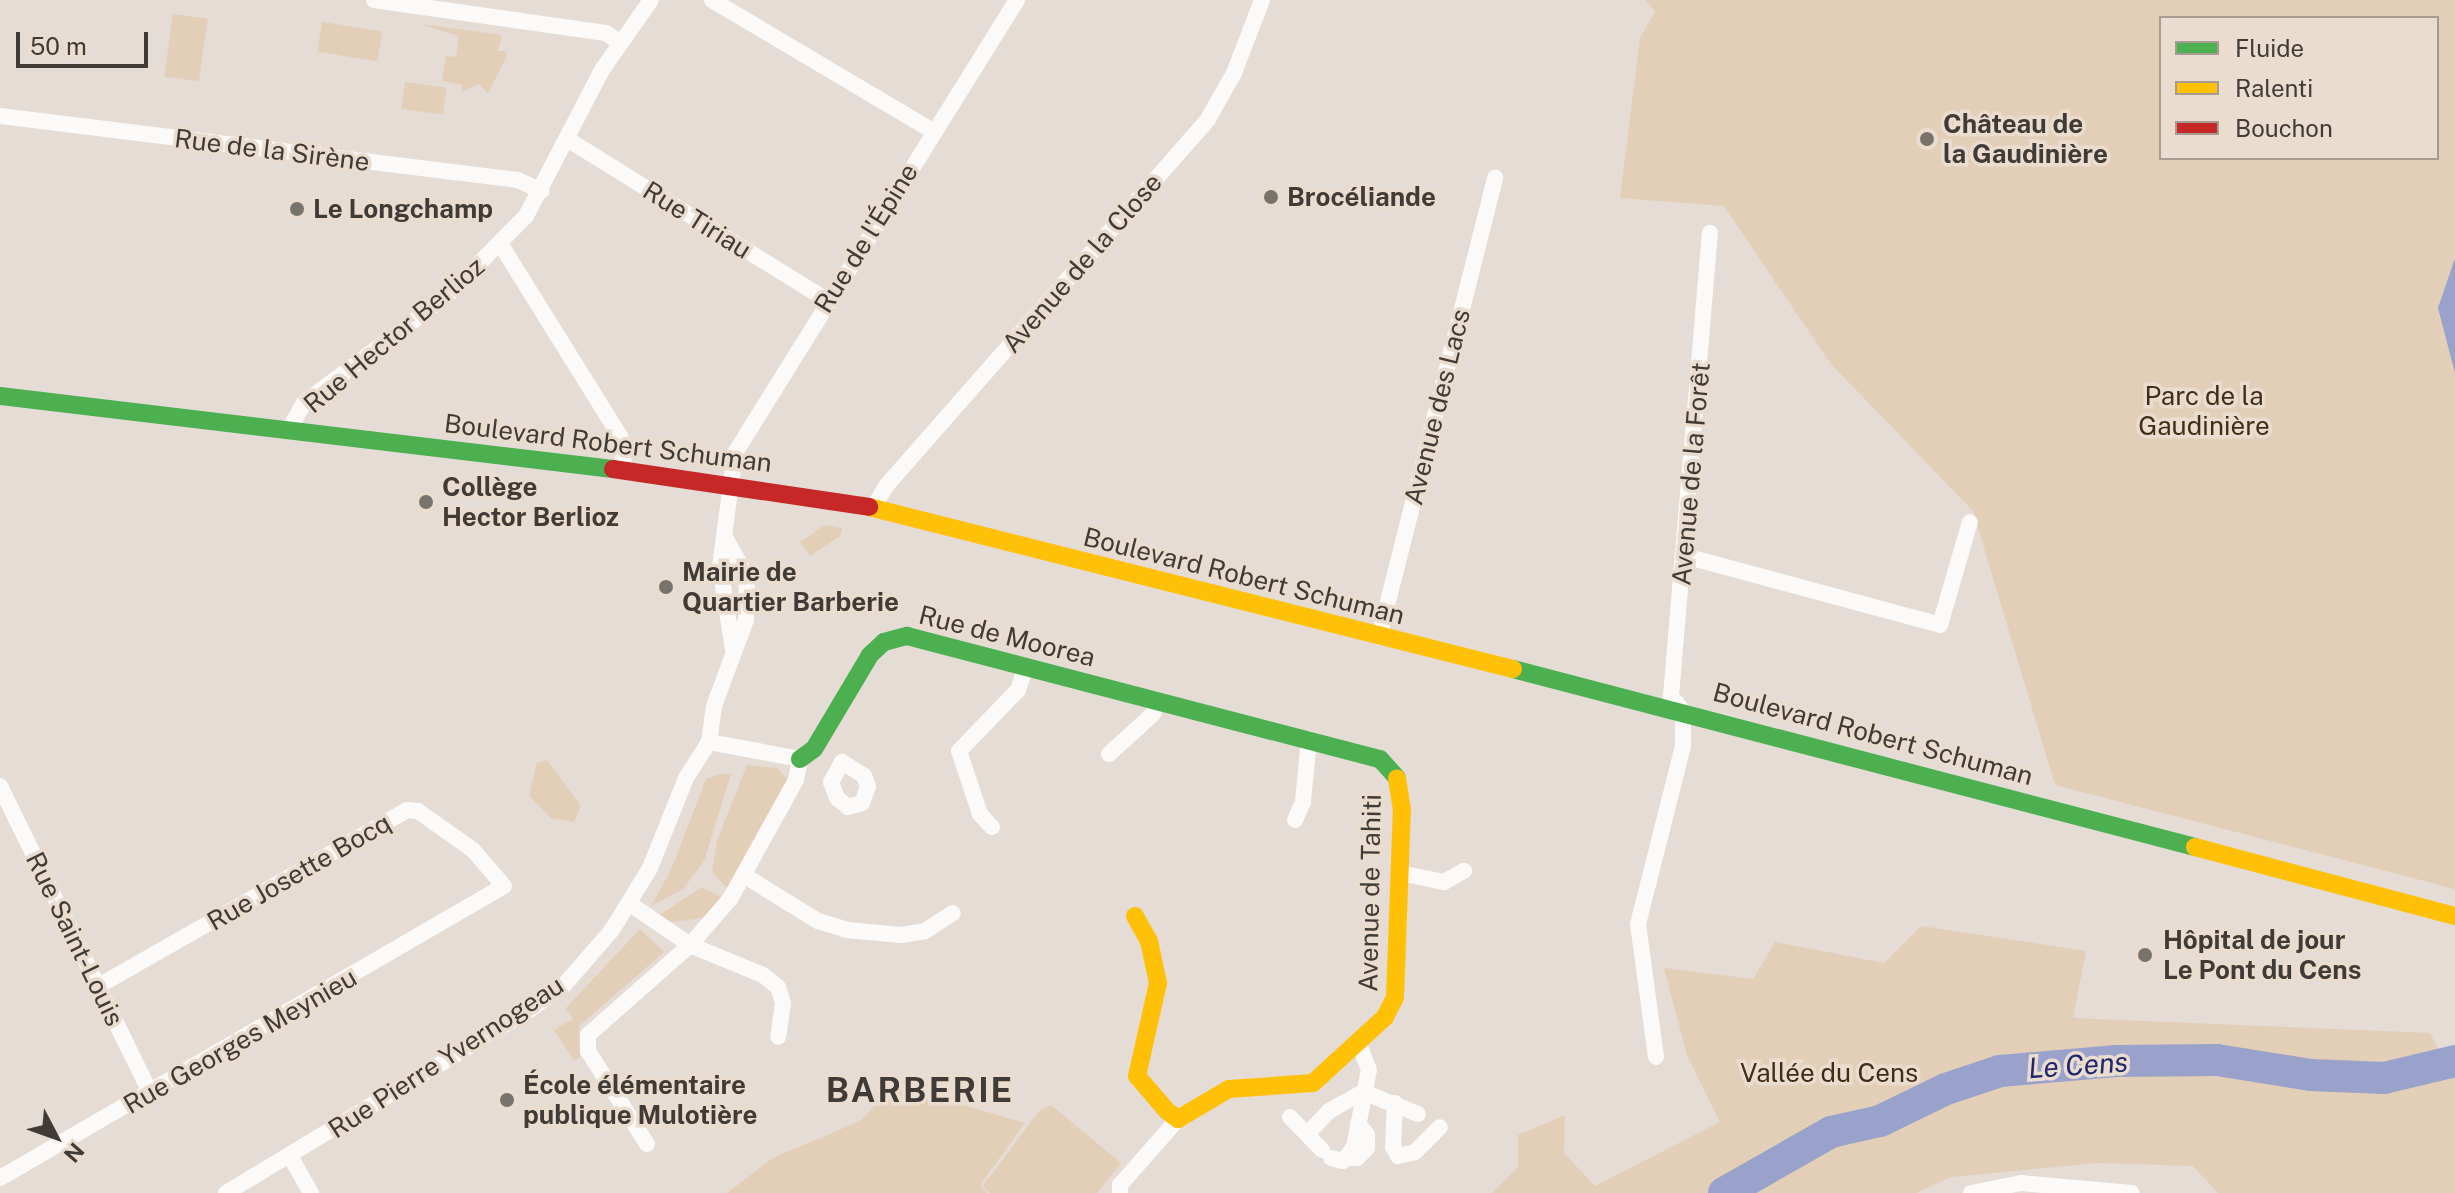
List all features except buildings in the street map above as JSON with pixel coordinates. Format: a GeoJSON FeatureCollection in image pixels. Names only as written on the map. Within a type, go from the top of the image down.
{"type":"FeatureCollection","features":[{"type":"Feature","properties":{"kind":"main road","name":"Boulevard Robert Schuman"},"geometry":{"type":"LineString","coordinates":[[0,396],[290,428],[731,483],[873,508],[1683,711],[2455,916]]}},
{"type":"Feature","properties":{"kind":"main road","name":"Rue de Moorea"},"geometry":{"type":"LineString","coordinates":[[807,754],[865,662],[894,638],[913,637],[1309,739]]}},
{"type":"Feature","properties":{"kind":"main road","name":"Avenue de Tahiti"},"geometry":{"type":"LineString","coordinates":[[1178,1119],[1229,1089],[1306,1086],[1385,1017],[1395,997],[1402,810],[1393,768],[1380,759],[1309,739]]}},
{"type":"Feature","properties":{"kind":"main road"},"geometry":{"type":"LineString","coordinates":[[1135,916],[1149,941],[1158,983],[1137,1076],[1178,1119]]}},
{"type":"Feature","properties":{"kind":"street"},"geometry":{"type":"LineString","coordinates":[[374,0],[606,33],[619,42]]}},
{"type":"Feature","properties":{"kind":"street","name":"Rue Hector Berlioz"},"geometry":{"type":"LineString","coordinates":[[290,428],[318,391],[449,294],[501,245],[542,191],[619,42],[651,0]]}},
{"type":"Feature","properties":{"kind":"street"},"geometry":{"type":"LineString","coordinates":[[712,0],[933,131]]}},
{"type":"Feature","properties":{"kind":"street","name":"Rue de l'Épine"},"geometry":{"type":"LineString","coordinates":[[731,483],[735,453],[827,300],[1017,0]]}},
{"type":"Feature","properties":{"kind":"street","name":"Avenue de la Close"},"geometry":{"type":"LineString","coordinates":[[873,508],[886,486],[1208,119],[1234,73],[1262,0]]}},
{"type":"Feature","properties":{"kind":"street","name":"Rue de la Sirène"},"geometry":{"type":"LineString","coordinates":[[0,116],[518,180],[542,191]]}},
{"type":"Feature","properties":{"kind":"street","name":"Rue Tiriau"},"geometry":{"type":"LineString","coordinates":[[567,139],[827,300]]}},
{"type":"Feature","properties":{"kind":"street","name":"Avenue des Lacs"},"geometry":{"type":"LineString","coordinates":[[1379,637],[1495,177]]}},
{"type":"Feature","properties":{"kind":"street","name":"Avenue de la Forêt"},"geometry":{"type":"LineString","coordinates":[[1656,1057],[1638,924],[1683,746],[1683,711],[1671,696],[1710,233]]}},
{"type":"Feature","properties":{"kind":"street"},"geometry":{"type":"LineString","coordinates":[[501,245],[620,436],[625,471]]}},
{"type":"Feature","properties":{"kind":"street","name":"Rue Pierre Yvernogeau"},"geometry":{"type":"LineString","coordinates":[[731,483],[721,588],[733,649]]}},
{"type":"Feature","properties":{"kind":"street"},"geometry":{"type":"LineString","coordinates":[[1685,556],[1940,625],[1970,522]]}},
{"type":"Feature","properties":{"kind":"street","name":"Rue Pierre Yvernogeau"},"geometry":{"type":"LineString","coordinates":[[226,1193],[565,984],[630,904],[686,778],[709,742],[714,706],[746,620],[749,592],[745,572],[726,539]]}},
{"type":"Feature","properties":{"kind":"street"},"geometry":{"type":"LineString","coordinates":[[992,827],[980,814],[959,751],[1018,690],[1026,666]]}},
{"type":"Feature","properties":{"kind":"street"},"geometry":{"type":"LineString","coordinates":[[1109,754],[1153,714],[1157,701]]}},
{"type":"Feature","properties":{"kind":"street"},"geometry":{"type":"LineString","coordinates":[[1295,820],[1303,802],[1309,739]]}},
{"type":"Feature","properties":{"kind":"street"},"geometry":{"type":"LineString","coordinates":[[709,742],[807,754],[836,770]]}},
{"type":"Feature","properties":{"kind":"street","name":"Rue de Moorea"},"geometry":{"type":"LineString","coordinates":[[647,1144],[588,1051],[588,1035],[690,945],[745,876],[807,754]]}},
{"type":"Feature","properties":{"kind":"street","name":"Rue Saint-Louis"},"geometry":{"type":"LineString","coordinates":[[0,786],[150,1092]]}},
{"type":"Feature","properties":{"kind":"street","name":"Rue Josette Bocq"},"geometry":{"type":"LineString","coordinates":[[99,986],[407,810],[418,811],[496,873],[504,886],[480,902]]}},
{"type":"Feature","properties":{"kind":"street"},"geometry":{"type":"LineString","coordinates":[[1400,873],[1444,882],[1464,871]]}},
{"type":"Feature","properties":{"kind":"street"},"geometry":{"type":"LineString","coordinates":[[745,876],[818,921],[847,930],[901,935],[925,931],[953,913]]}},
{"type":"Feature","properties":{"kind":"street","name":"Rue Georges Meynieu"},"geometry":{"type":"LineString","coordinates":[[0,1178],[480,902]]}},
{"type":"Feature","properties":{"kind":"street"},"geometry":{"type":"LineString","coordinates":[[630,904],[690,945],[763,975],[778,987],[783,1003],[778,1037]]}},
{"type":"Feature","properties":{"kind":"street"},"geometry":{"type":"LineString","coordinates":[[1290,1117],[1334,1155],[1358,1123],[1368,1059],[1358,1042]]}},
{"type":"Feature","properties":{"kind":"street"},"geometry":{"type":"LineString","coordinates":[[1307,1134],[1329,1111],[1363,1092],[1418,1114]]}},
{"type":"Feature","properties":{"kind":"street"},"geometry":{"type":"LineString","coordinates":[[1395,1103],[1393,1147],[1398,1156],[1415,1152],[1440,1127]]}},
{"type":"Feature","properties":{"kind":"street"},"geometry":{"type":"LineString","coordinates":[[1120,1193],[1120,1185],[1178,1119]]}},
{"type":"Feature","properties":{"kind":"street"},"geometry":{"type":"LineString","coordinates":[[290,1156],[311,1193]]}},
{"type":"Feature","properties":{"kind":"street"},"geometry":{"type":"LineString","coordinates":[[1971,1193],[2021,1183],[2131,1193]]}},
{"type":"Feature","properties":{"kind":"green space","name":"Parc de la Gaudinière"},"geometry":{"type":"Polygon","coordinates":[[[1645,0],[2455,0],[2455,889],[2055,785],[1973,511],[1831,364],[1724,206],[1620,198],[1640,38],[1655,11],[1645,0]]]}},
{"type":"Feature","properties":{"kind":"green space"},"geometry":{"type":"Polygon","coordinates":[[[173,14],[208,19],[199,81],[164,76],[173,14]]]}},
{"type":"Feature","properties":{"kind":"green space"},"geometry":{"type":"Polygon","coordinates":[[[322,22],[382,32],[378,61],[317,52],[322,22]]]}},
{"type":"Feature","properties":{"kind":"green space"},"geometry":{"type":"Polygon","coordinates":[[[421,24],[502,35],[498,51],[506,51],[507,56],[488,93],[479,84],[462,92],[462,85],[442,81],[446,56],[456,57],[459,36],[421,24]]]}},
{"type":"Feature","properties":{"kind":"green space"},"geometry":{"type":"Polygon","coordinates":[[[405,82],[447,88],[443,115],[401,109],[405,82]]]}},
{"type":"Feature","properties":{"kind":"green space"},"geometry":{"type":"Polygon","coordinates":[[[825,525],[842,528],[840,536],[810,556],[800,542],[825,525]]]}},
{"type":"Feature","properties":{"kind":"green space"},"geometry":{"type":"Polygon","coordinates":[[[547,760],[581,806],[574,822],[551,818],[529,796],[537,763],[547,760]]]}},
{"type":"Feature","properties":{"kind":"green space"},"geometry":{"type":"Polygon","coordinates":[[[747,765],[777,768],[788,779],[728,889],[712,872],[717,841],[747,765]]]}},
{"type":"Feature","properties":{"kind":"green space"},"geometry":{"type":"Polygon","coordinates":[[[731,774],[704,861],[683,889],[651,906],[671,870],[706,779],[731,774]]]}},
{"type":"Feature","properties":{"kind":"green space"},"geometry":{"type":"Polygon","coordinates":[[[702,887],[723,898],[709,917],[666,923],[658,916],[702,887]]]}},
{"type":"Feature","properties":{"kind":"green space","name":"Vallée du Cens"},"geometry":{"type":"Polygon","coordinates":[[[1921,926],[2086,951],[2073,1018],[2430,1033],[2442,1057],[2455,1054],[2455,1193],[2218,1193],[2193,1166],[2098,1163],[1951,1177],[1916,1193],[1492,1193],[1518,1167],[1518,1135],[1565,1115],[1564,1153],[1595,1186],[1720,1122],[1687,1055],[1664,968],[1753,979],[1775,942],[1884,963],[1921,926]]]}},
{"type":"Feature","properties":{"kind":"green space"},"geometry":{"type":"Polygon","coordinates":[[[640,929],[664,952],[579,1026],[580,1057],[574,1061],[554,1030],[573,1019],[566,1008],[640,929]]]}},
{"type":"Feature","properties":{"kind":"green space"},"geometry":{"type":"Polygon","coordinates":[[[895,1085],[1025,1123],[980,1185],[987,1193],[727,1193],[773,1158],[860,1121],[895,1085]]]}},
{"type":"Feature","properties":{"kind":"green space"},"geometry":{"type":"Polygon","coordinates":[[[1051,1105],[1121,1163],[1097,1193],[990,1193],[983,1186],[1039,1111],[1051,1105]]]}},
{"type":"Feature","properties":{"kind":"water"},"geometry":{"type":"Polygon","coordinates":[[[2455,258],[2455,373],[2438,308],[2455,258]]]}},
{"type":"Feature","properties":{"kind":"waterway","name":"Le Cens"},"geometry":{"type":"LineString","coordinates":[[1724,1193],[1831,1132],[1880,1121],[1946,1089],[2000,1071],[2117,1061],[2217,1060],[2311,1075],[2384,1078],[2455,1061]]}},
{"type":"Feature","properties":{"kind":"traffic: fast"},"geometry":{"type":"LineString","coordinates":[[0,396],[613,469]]}},
{"type":"Feature","properties":{"kind":"traffic: fast"},"geometry":{"type":"LineString","coordinates":[[800,759],[814,749],[870,655],[884,642],[907,636],[1380,759],[1397,778]]}},
{"type":"Feature","properties":{"kind":"traffic: fast"},"geometry":{"type":"LineString","coordinates":[[1513,669],[2195,847]]}},
{"type":"Feature","properties":{"kind":"traffic: slow"},"geometry":{"type":"LineString","coordinates":[[869,507],[1513,669]]}},
{"type":"Feature","properties":{"kind":"traffic: slow"},"geometry":{"type":"LineString","coordinates":[[1135,916],[1149,941],[1158,983],[1137,1076],[1167,1111],[1178,1119],[1229,1089],[1313,1083],[1385,1017],[1395,997],[1402,810],[1397,778]]}},
{"type":"Feature","properties":{"kind":"traffic: slow"},"geometry":{"type":"LineString","coordinates":[[2195,847],[2455,916]]}},
{"type":"Feature","properties":{"kind":"traffic: jam"},"geometry":{"type":"LineString","coordinates":[[613,469],[869,507]]}},
{"type":"Feature","properties":{"kind":"place","name":"Château de la Gaudinière"},"geometry":{"type":"Point","coordinates":[1927,139]}},
{"type":"Feature","properties":{"kind":"place","name":"Brocéliande"},"geometry":{"type":"Point","coordinates":[1271,197]}},
{"type":"Feature","properties":{"kind":"place","name":"Le Longchamp"},"geometry":{"type":"Point","coordinates":[297,209]}},
{"type":"Feature","properties":{"kind":"place","name":"Collège Hector Berlioz"},"geometry":{"type":"Point","coordinates":[426,502]}},
{"type":"Feature","properties":{"kind":"place","name":"Mairie de Quartier Barberie"},"geometry":{"type":"Point","coordinates":[666,587]}},
{"type":"Feature","properties":{"kind":"place","name":"Hôpital de jour Le Pont du Cens"},"geometry":{"type":"Point","coordinates":[2145,955]}},
{"type":"Feature","properties":{"kind":"place","name":"École élémentaire publique Mulotière"},"geometry":{"type":"Point","coordinates":[507,1100]}},
{"type":"Feature","properties":{"kind":"district","name":"BARBERIE"},"geometry":{"type":"Point","coordinates":[920,1091]}}]}
